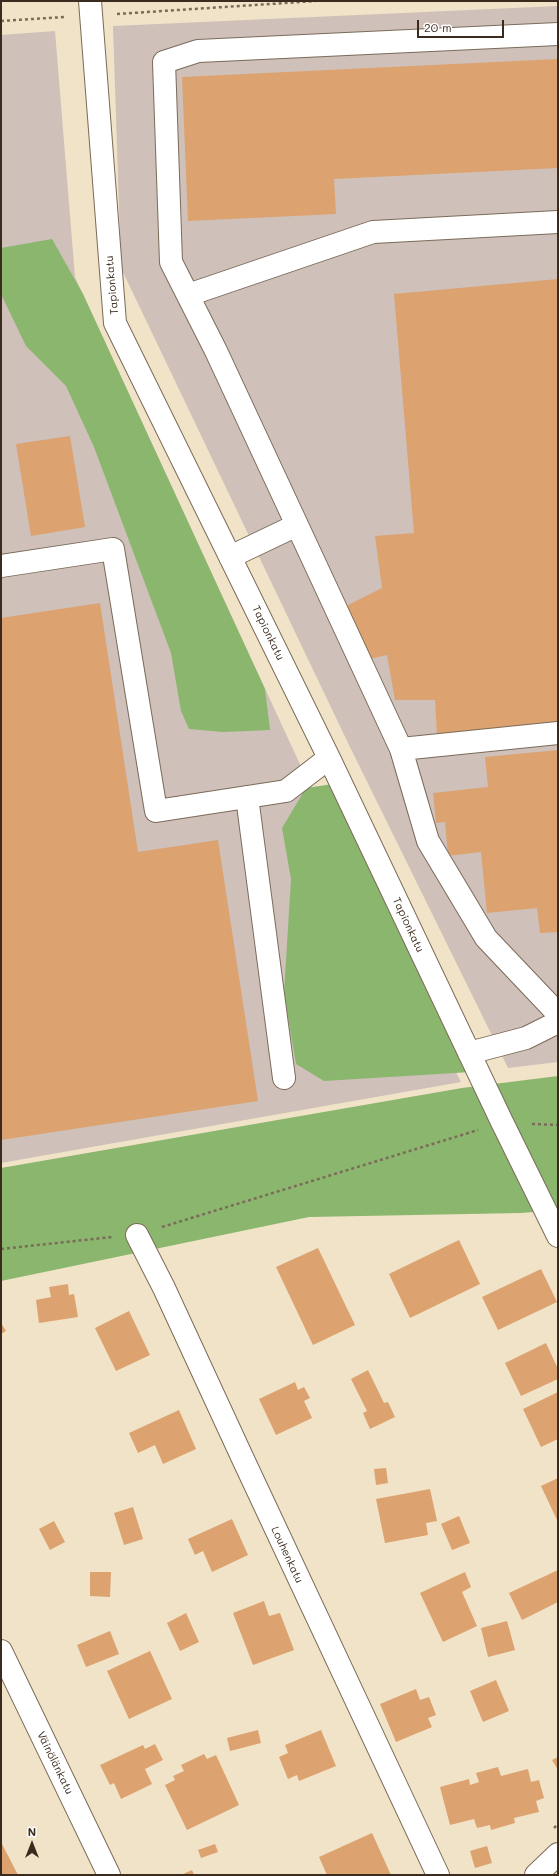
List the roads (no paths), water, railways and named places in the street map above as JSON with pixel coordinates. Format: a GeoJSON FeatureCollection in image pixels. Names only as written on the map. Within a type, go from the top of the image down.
{"type":"FeatureCollection","features":[{"type":"Feature","properties":{"kind":"street","name":"Tapionkatu"},"geometry":{"type":"LineString","coordinates":[[90,9],[115,323],[329,758],[502,1122],[558,1236]]}},
{"type":"Feature","properties":{"kind":"street"},"geometry":{"type":"LineString","coordinates":[[558,34],[198,51],[164,62],[171,262],[298,525],[401,749],[428,841],[486,938],[558,1014]]}},
{"type":"Feature","properties":{"kind":"street"},"geometry":{"type":"LineString","coordinates":[[188,296],[373,232],[558,222]]}},
{"type":"Feature","properties":{"kind":"street"},"geometry":{"type":"LineString","coordinates":[[230,557],[298,525]]}},
{"type":"Feature","properties":{"kind":"street"},"geometry":{"type":"LineString","coordinates":[[1,566],[113,549],[156,811],[286,791],[329,758]]}},
{"type":"Feature","properties":{"kind":"street"},"geometry":{"type":"LineString","coordinates":[[401,749],[558,733]]}},
{"type":"Feature","properties":{"kind":"street"},"geometry":{"type":"LineString","coordinates":[[247,797],[284,1078]]}},
{"type":"Feature","properties":{"kind":"street"},"geometry":{"type":"LineString","coordinates":[[469,1053],[526,1038],[558,1022]]}},
{"type":"Feature","properties":{"kind":"street","name":"Louhenkatu"},"geometry":{"type":"LineString","coordinates":[[137,1235],[164,1288],[438,1875]]}},
{"type":"Feature","properties":{"kind":"street","name":"Väinölänkatu"},"geometry":{"type":"LineString","coordinates":[[1,1651],[109,1875]]}},
{"type":"Feature","properties":{"kind":"street"},"geometry":{"type":"LineString","coordinates":[[536,1875],[558,1854]]}}]}
